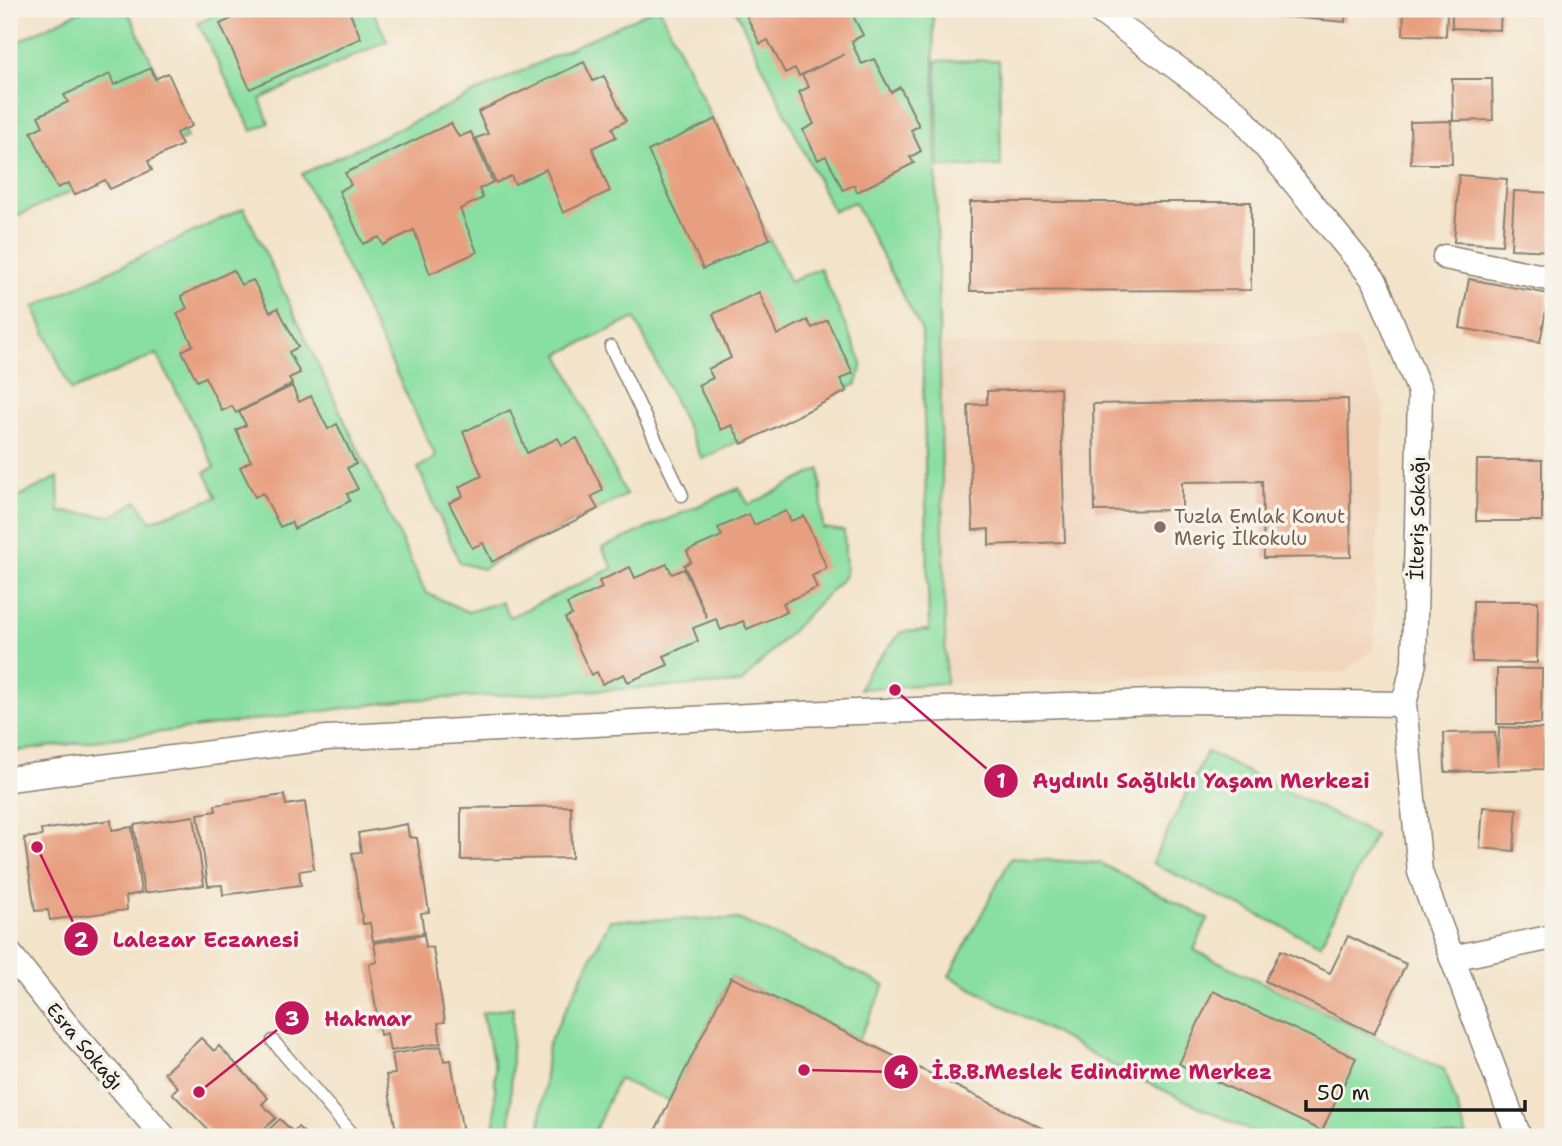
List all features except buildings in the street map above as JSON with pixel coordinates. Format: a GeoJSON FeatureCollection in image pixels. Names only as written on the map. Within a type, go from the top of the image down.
{"type":"FeatureCollection","features":[{"type":"Feature","properties":{"kind":"street","name":"İlteriş Sokağı"},"geometry":{"type":"LineString","coordinates":[[1097,9],[1238,113],[1375,281],[1420,392],[1415,663],[1404,704],[1420,872],[1519,1137]]}},
{"type":"Feature","properties":{"kind":"street"},"geometry":{"type":"LineString","coordinates":[[1445,257],[1553,279]]}},
{"type":"Feature","properties":{"kind":"street"},"geometry":{"type":"LineString","coordinates":[[9,779],[341,737],[768,715],[1168,702],[1404,704]]}},
{"type":"Feature","properties":{"kind":"street"},"geometry":{"type":"LineString","coordinates":[[1452,958],[1553,937]]}},
{"type":"Feature","properties":{"kind":"street","name":"Esra Sokağı"},"geometry":{"type":"LineString","coordinates":[[9,953],[164,1137]]}},
{"type":"Feature","properties":{"kind":"lane"},"geometry":{"type":"LineString","coordinates":[[611,346],[682,495]]}},
{"type":"Feature","properties":{"kind":"lane"},"geometry":{"type":"LineString","coordinates":[[273,1041],[355,1137]]}},
{"type":"Feature","properties":{"kind":"shaded area","name":"Tuzla Emlak Konut Meriç İlkokulu"},"geometry":{"type":"Polygon","coordinates":[[[1355,340],[1384,406],[1373,649],[1346,672],[946,683],[939,344],[1355,340]]]}},
{"type":"Feature","properties":{"kind":"green space"},"geometry":{"type":"Polygon","coordinates":[[[84,9],[127,9],[187,138],[9,220],[9,46],[84,9]]]}},
{"type":"Feature","properties":{"kind":"green space"},"geometry":{"type":"Polygon","coordinates":[[[220,9],[372,9],[387,41],[260,99],[269,123],[252,131],[198,23],[221,13],[220,9]]]}},
{"type":"Feature","properties":{"kind":"green space"},"geometry":{"type":"Polygon","coordinates":[[[654,9],[660,9],[790,282],[820,268],[862,363],[857,384],[702,459],[635,318],[559,354],[626,495],[482,569],[460,563],[418,468],[436,457],[302,174],[654,9]]]}},
{"type":"Feature","properties":{"kind":"green space"},"geometry":{"type":"Polygon","coordinates":[[[735,9],[933,9],[946,683],[860,689],[867,672],[902,632],[929,630],[922,331],[854,202],[833,211],[735,9]]]}},
{"type":"Feature","properties":{"kind":"green space"},"geometry":{"type":"Polygon","coordinates":[[[999,60],[1001,166],[939,167],[936,61],[999,60]]]}},
{"type":"Feature","properties":{"kind":"green space"},"geometry":{"type":"Polygon","coordinates":[[[244,208],[426,593],[468,612],[501,602],[510,617],[613,568],[602,548],[739,488],[749,505],[820,469],[823,528],[844,531],[846,575],[741,683],[408,700],[9,752],[9,501],[58,477],[59,512],[113,516],[137,501],[151,521],[217,497],[205,472],[215,467],[157,354],[71,391],[34,307],[244,208]]]}},
{"type":"Feature","properties":{"kind":"green space"},"geometry":{"type":"Polygon","coordinates":[[[1207,752],[1375,835],[1320,945],[1152,863],[1207,752]]]}},
{"type":"Feature","properties":{"kind":"green space"},"geometry":{"type":"Polygon","coordinates":[[[1011,858],[1100,863],[1208,919],[1194,950],[1445,1070],[1467,1137],[1264,1137],[1127,1073],[949,976],[1011,858]]]}},
{"type":"Feature","properties":{"kind":"green space"},"geometry":{"type":"Polygon","coordinates":[[[738,919],[885,985],[859,1039],[731,977],[670,1101],[618,1079],[592,1137],[554,1137],[540,1126],[548,1045],[610,920],[738,919]]]}},
{"type":"Feature","properties":{"kind":"green space"},"geometry":{"type":"Polygon","coordinates":[[[513,1007],[510,1137],[495,1137],[495,1068],[482,1013],[513,1007]]]}},
{"type":"Feature","properties":{"kind":"place","name":"Tuzla Emlak Konut Meriç İlkokulu"},"geometry":{"type":"Point","coordinates":[1160,527]}},
{"type":"Feature","properties":{"kind":"place","name":"Aydınlı Sağlıklı Yaşam Merkezi"},"geometry":{"type":"Point","coordinates":[895,690]}},
{"type":"Feature","properties":{"kind":"place","name":"Lalezar Eczanesi"},"geometry":{"type":"Point","coordinates":[37,847]}},
{"type":"Feature","properties":{"kind":"place","name":"İ.B.B.Meslek Edindirme Merkez"},"geometry":{"type":"Point","coordinates":[804,1070]}},
{"type":"Feature","properties":{"kind":"place","name":"Hakmar"},"geometry":{"type":"Point","coordinates":[199,1092]}}]}
